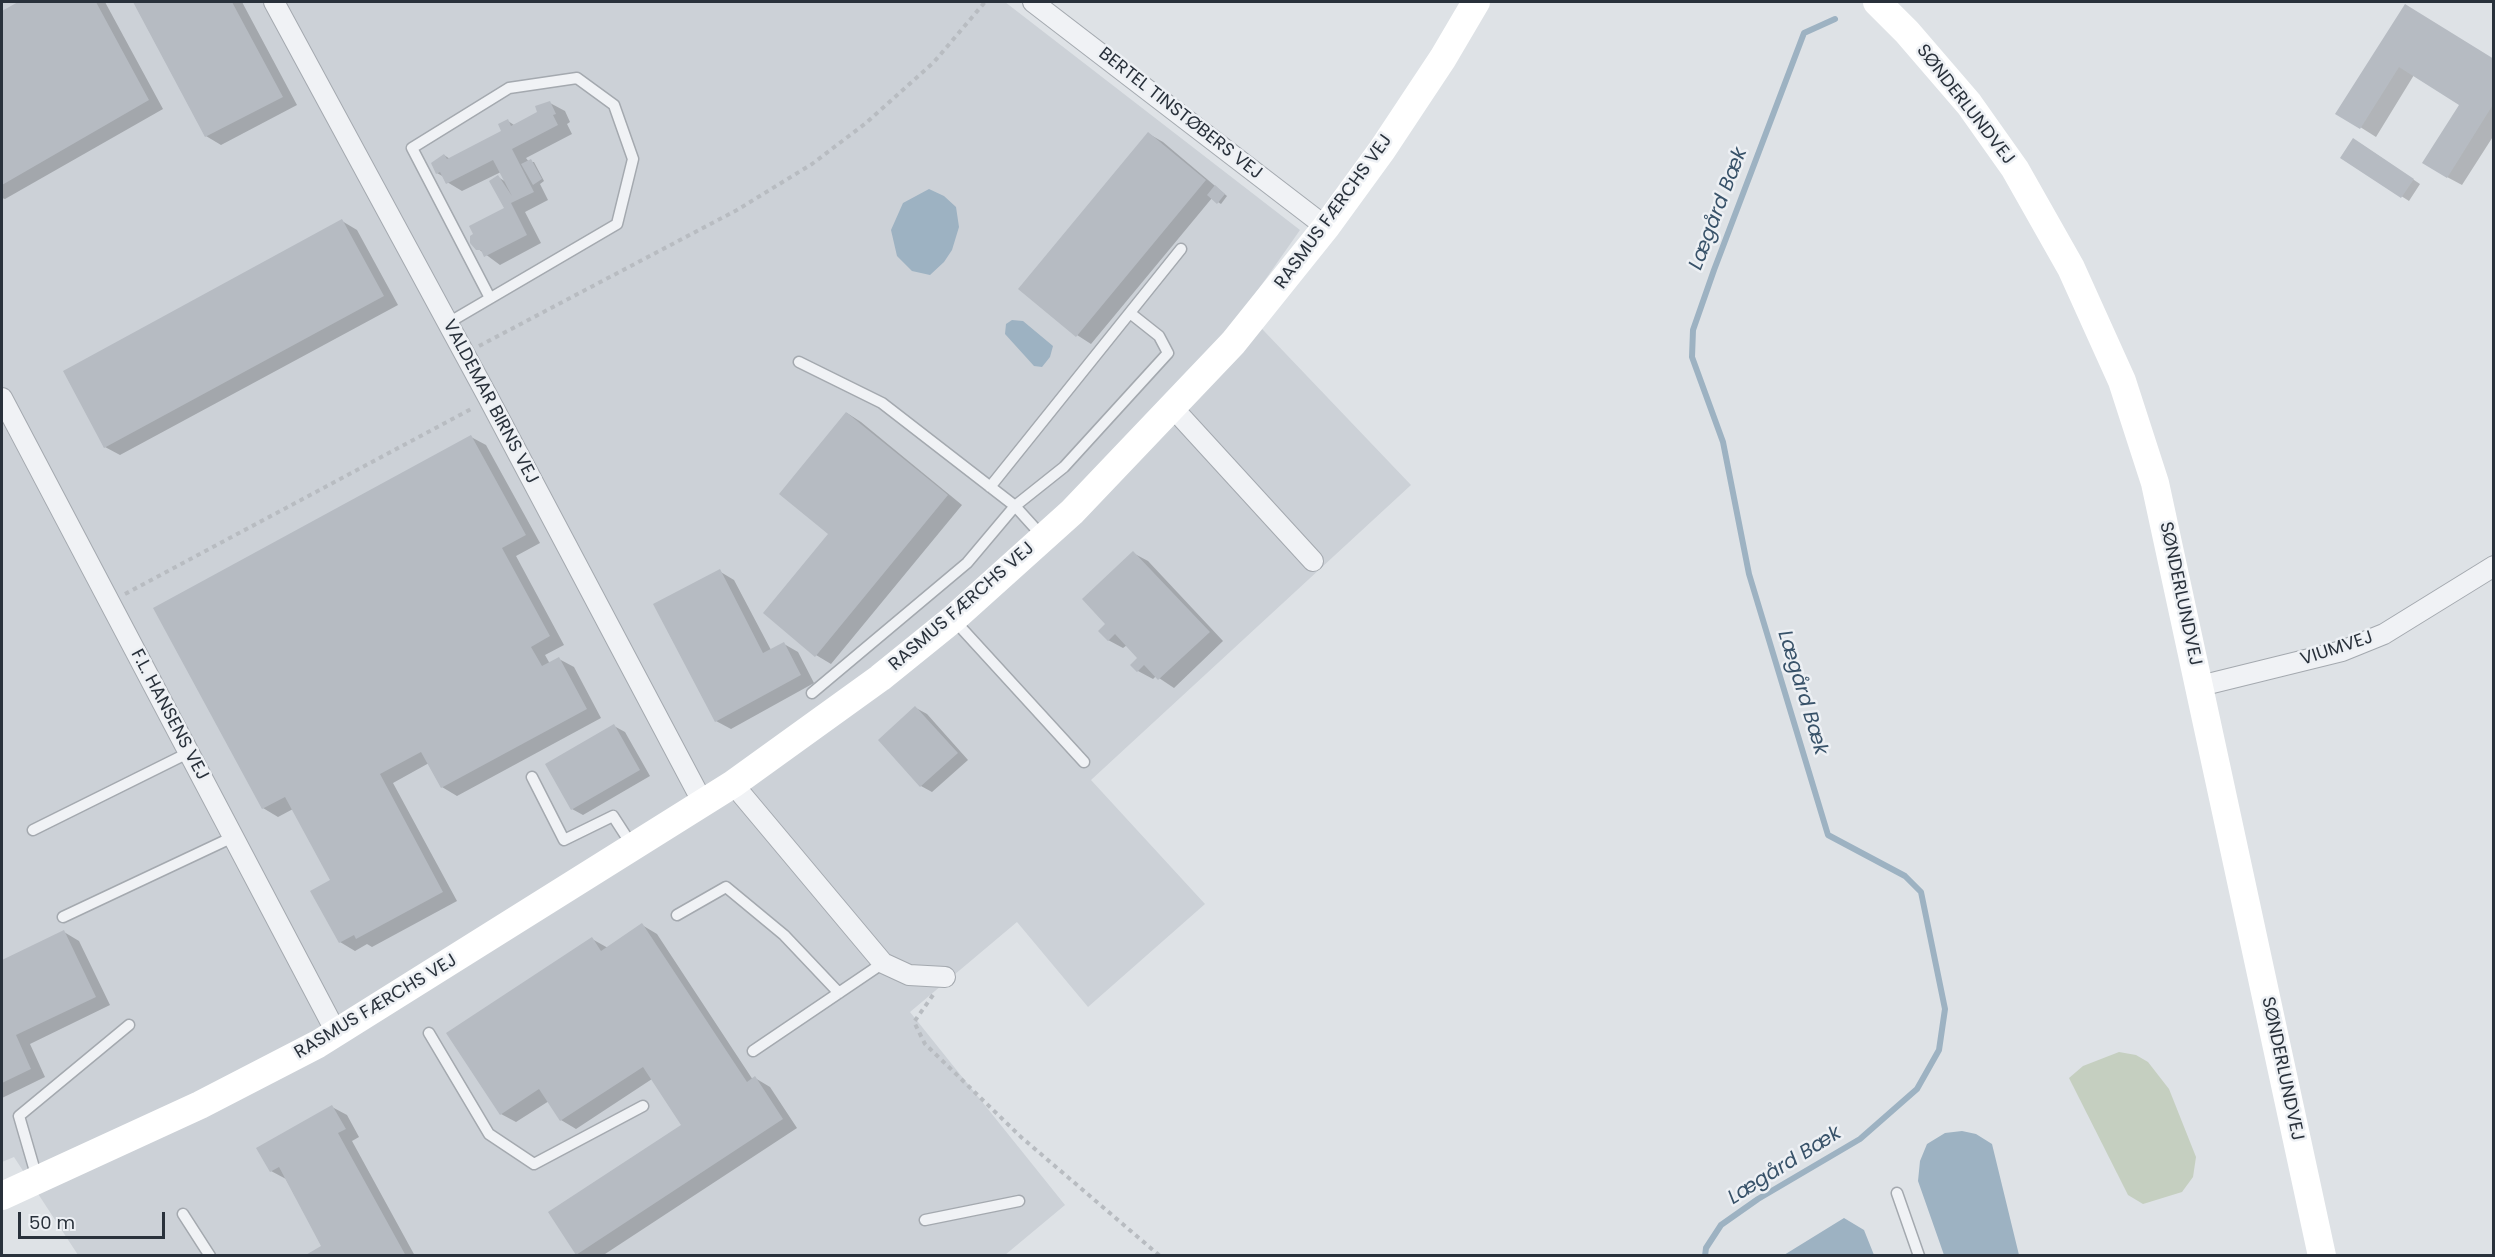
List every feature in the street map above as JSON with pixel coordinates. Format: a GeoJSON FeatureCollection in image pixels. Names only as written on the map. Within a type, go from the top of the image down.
{"type":"FeatureCollection","features":[{"type":"Feature","properties":{"kind":"street","name":"VALDEMAR BIRNS VEJ"},"geometry":{"type":"LineString","coordinates":[[274,2],[465,354],[703,803]]}},
{"type":"Feature","properties":{"kind":"street","name":"BERTEL TINSTØBERS VEJ"},"geometry":{"type":"LineString","coordinates":[[1033,2],[1326,227]]}},
{"type":"Feature","properties":{"kind":"street","name":"RASMUS FÆRCHS VEJ"},"geometry":{"type":"LineString","coordinates":[[2,1196],[200,1105],[318,1044],[733,784],[871,685],[953,619],[1080,504],[1173,408],[1240,334],[1326,227],[1437,68],[1476,2]]}},
{"type":"Feature","properties":{"kind":"street","name":"SØNDERLUNDVEJ"},"geometry":{"type":"LineString","coordinates":[[1877,2],[1907,32],[1969,104],[2015,169],[2071,268],[2122,381],[2155,483],[2322,1256]]}},
{"type":"Feature","properties":{"kind":"street","name":"F.L. HANSENS VEJ"},"geometry":{"type":"LineString","coordinates":[[2,398],[336,1032]]}},
{"type":"Feature","properties":{"kind":"street"},"geometry":{"type":"LineString","coordinates":[[1173,408],[1313,561]]}},
{"type":"Feature","properties":{"kind":"street","name":"VIUMVEJ"},"geometry":{"type":"LineString","coordinates":[[2200,686],[2342,651],[2384,634],[2493,566]]}},
{"type":"Feature","properties":{"kind":"street"},"geometry":{"type":"LineString","coordinates":[[733,784],[884,963],[909,975],[945,977]]}},
{"type":"Feature","properties":{"kind":"lane"},"geometry":{"type":"LineString","coordinates":[[448,323],[616,224],[633,159],[614,105],[577,78],[509,88],[412,148],[490,298]]}},
{"type":"Feature","properties":{"kind":"lane"},"geometry":{"type":"LineString","coordinates":[[990,487],[1181,249]]}},
{"type":"Feature","properties":{"kind":"lane"},"geometry":{"type":"LineString","coordinates":[[812,693],[967,563],[1015,506],[1064,467],[1167,353],[1159,336],[1130,313]]}},
{"type":"Feature","properties":{"kind":"lane"},"geometry":{"type":"LineString","coordinates":[[799,362],[882,403],[1015,506],[1043,537]]}},
{"type":"Feature","properties":{"kind":"lane"},"geometry":{"type":"LineString","coordinates":[[953,619],[1084,762]]}},
{"type":"Feature","properties":{"kind":"lane"},"geometry":{"type":"LineString","coordinates":[[33,830],[188,753]]}},
{"type":"Feature","properties":{"kind":"lane"},"geometry":{"type":"LineString","coordinates":[[532,777],[564,840],[614,816],[633,847]]}},
{"type":"Feature","properties":{"kind":"lane"},"geometry":{"type":"LineString","coordinates":[[63,916],[233,837]]}},
{"type":"Feature","properties":{"kind":"lane"},"geometry":{"type":"LineString","coordinates":[[677,915],[726,887],[784,934],[839,993]]}},
{"type":"Feature","properties":{"kind":"lane"},"geometry":{"type":"LineString","coordinates":[[753,1051],[884,963]]}},
{"type":"Feature","properties":{"kind":"lane"},"geometry":{"type":"LineString","coordinates":[[38,1181],[20,1116],[129,1025]]}},
{"type":"Feature","properties":{"kind":"lane"},"geometry":{"type":"LineString","coordinates":[[429,1033],[489,1134],[534,1164],[643,1106]]}},
{"type":"Feature","properties":{"kind":"lane"},"geometry":{"type":"LineString","coordinates":[[1898,1193],[1919,1256]]}},
{"type":"Feature","properties":{"kind":"lane"},"geometry":{"type":"LineString","coordinates":[[925,1220],[1019,1201]]}},
{"type":"Feature","properties":{"kind":"lane"},"geometry":{"type":"LineString","coordinates":[[183,1214],[210,1256]]}},
{"type":"Feature","properties":{"kind":"path"},"geometry":{"type":"LineString","coordinates":[[465,354],[737,210],[812,164],[866,123],[934,62],[985,2]]}},
{"type":"Feature","properties":{"kind":"path"},"geometry":{"type":"LineString","coordinates":[[110,602],[489,399]]}},
{"type":"Feature","properties":{"kind":"path"},"geometry":{"type":"LineString","coordinates":[[945,977],[914,1022],[925,1044],[1021,1137],[1160,1256]]}},
{"type":"Feature","properties":{"kind":"shaded area"},"geometry":{"type":"Polygon","coordinates":[[[2,2],[1005,2],[1300,230],[1244,310],[1411,485],[1091,780],[1205,904],[1088,1007],[1017,922],[910,1012],[1065,1205],[1005,1255],[78,1255],[14,1157],[2,1162],[2,2]]]}},
{"type":"Feature","properties":{"kind":"green space"},"geometry":{"type":"Polygon","coordinates":[[[2119,1052],[2136,1055],[2148,1062],[2169,1089],[2196,1157],[2193,1177],[2182,1192],[2143,1204],[2128,1195],[2069,1078],[2083,1066],[2119,1052]]]}},
{"type":"Feature","properties":{"kind":"water"},"geometry":{"type":"Polygon","coordinates":[[[929,189],[944,196],[956,207],[959,227],[952,250],[944,262],[930,275],[912,271],[897,256],[891,230],[903,203],[929,189]]]}},
{"type":"Feature","properties":{"kind":"water"},"geometry":{"type":"Polygon","coordinates":[[[1012,320],[1023,321],[1053,346],[1050,357],[1042,367],[1034,366],[1005,334],[1006,324],[1012,320]]]}},
{"type":"Feature","properties":{"kind":"water"},"geometry":{"type":"Polygon","coordinates":[[[1962,1131],[1976,1134],[1992,1144],[2019,1255],[1944,1255],[1918,1181],[1920,1161],[1927,1144],[1945,1133],[1962,1131]]]}},
{"type":"Feature","properties":{"kind":"water"},"geometry":{"type":"Polygon","coordinates":[[[1844,1218],[1864,1230],[1874,1255],[1784,1255],[1844,1218]]]}},
{"type":"Feature","properties":{"kind":"building"},"geometry":{"type":"Polygon","coordinates":[[[18,2],[96,2],[149,100],[2,185],[2,11],[18,2]]]}},
{"type":"Feature","properties":{"kind":"building"},"geometry":{"type":"Polygon","coordinates":[[[133,2],[232,2],[283,97],[205,137],[133,2]]]}},
{"type":"Feature","properties":{"kind":"building"},"geometry":{"type":"Polygon","coordinates":[[[2405,4],[2494,59],[2494,103],[2447,178],[2422,163],[2459,105],[2399,67],[2360,129],[2335,114],[2405,4]]]}},
{"type":"Feature","properties":{"kind":"building"},"geometry":{"type":"Polygon","coordinates":[[[550,101],[558,125],[512,149],[534,192],[511,203],[527,235],[484,257],[481,250],[476,250],[470,243],[470,236],[473,234],[469,226],[504,208],[489,181],[498,175],[512,196],[493,160],[446,184],[440,172],[436,174],[431,163],[444,154],[447,159],[501,131],[498,124],[508,119],[511,126],[537,112],[535,106],[550,101]]]}},
{"type":"Feature","properties":{"kind":"building"},"geometry":{"type":"Polygon","coordinates":[[[1148,132],[1206,180],[1076,337],[1018,289],[1148,132]]]}},
{"type":"Feature","properties":{"kind":"building"},"geometry":{"type":"Polygon","coordinates":[[[2353,138],[2414,179],[2401,198],[2340,158],[2353,138]]]}},
{"type":"Feature","properties":{"kind":"building"},"geometry":{"type":"Polygon","coordinates":[[[531,159],[542,179],[533,185],[521,164],[531,159]]]}},
{"type":"Feature","properties":{"kind":"building"},"geometry":{"type":"Polygon","coordinates":[[[1215,185],[1225,194],[1217,204],[1207,195],[1215,185]]]}},
{"type":"Feature","properties":{"kind":"building"},"geometry":{"type":"Polygon","coordinates":[[[342,219],[384,296],[104,448],[63,371],[342,219]]]}},
{"type":"Feature","properties":{"kind":"building"},"geometry":{"type":"Polygon","coordinates":[[[846,412],[948,495],[815,657],[763,613],[828,534],[779,494],[846,412]]]}},
{"type":"Feature","properties":{"kind":"building"},"geometry":{"type":"Polygon","coordinates":[[[471,435],[526,535],[502,548],[550,636],[531,647],[542,666],[559,657],[587,709],[441,788],[421,752],[380,774],[443,892],[356,939],[354,935],[339,943],[310,891],[330,880],[285,797],[262,809],[153,608],[471,435]]]}},
{"type":"Feature","properties":{"kind":"building"},"geometry":{"type":"Polygon","coordinates":[[[1133,551],[1210,632],[1158,680],[1144,665],[1137,672],[1130,665],[1137,658],[1115,634],[1108,641],[1098,631],[1105,624],[1082,599],[1133,551]]]}},
{"type":"Feature","properties":{"kind":"building"},"geometry":{"type":"Polygon","coordinates":[[[720,569],[763,653],[784,642],[801,675],[715,722],[653,604],[720,569]]]}},
{"type":"Feature","properties":{"kind":"building"},"geometry":{"type":"Polygon","coordinates":[[[915,706],[958,753],[920,787],[878,740],[915,706]]]}},
{"type":"Feature","properties":{"kind":"building"},"geometry":{"type":"Polygon","coordinates":[[[614,724],[640,770],[571,810],[545,764],[614,724]]]}},
{"type":"Feature","properties":{"kind":"building"},"geometry":{"type":"Polygon","coordinates":[[[642,923],[747,1082],[755,1076],[783,1119],[576,1255],[548,1212],[681,1125],[643,1067],[560,1121],[539,1089],[500,1115],[446,1033],[592,937],[601,951],[642,923]]]}},
{"type":"Feature","properties":{"kind":"building"},"geometry":{"type":"Polygon","coordinates":[[[64,930],[96,997],[16,1035],[31,1069],[2,1083],[2,960],[64,930]]]}},
{"type":"Feature","properties":{"kind":"building"},"geometry":{"type":"Polygon","coordinates":[[[332,1105],[346,1129],[338,1133],[406,1256],[304,1256],[321,1246],[279,1167],[270,1172],[256,1148],[332,1105]]]}},
{"type":"Feature","properties":{"kind":"waterway","name":"Lægård Bæk"},"geometry":{"type":"LineString","coordinates":[[1705,1256],[1706,1248],[1721,1225],[1758,1199],[1860,1139],[1917,1089],[1939,1050],[1945,1009],[1921,892],[1905,876],[1828,835],[1749,574],[1723,442],[1692,357],[1693,330],[1804,33],[1835,19]]}}]}
